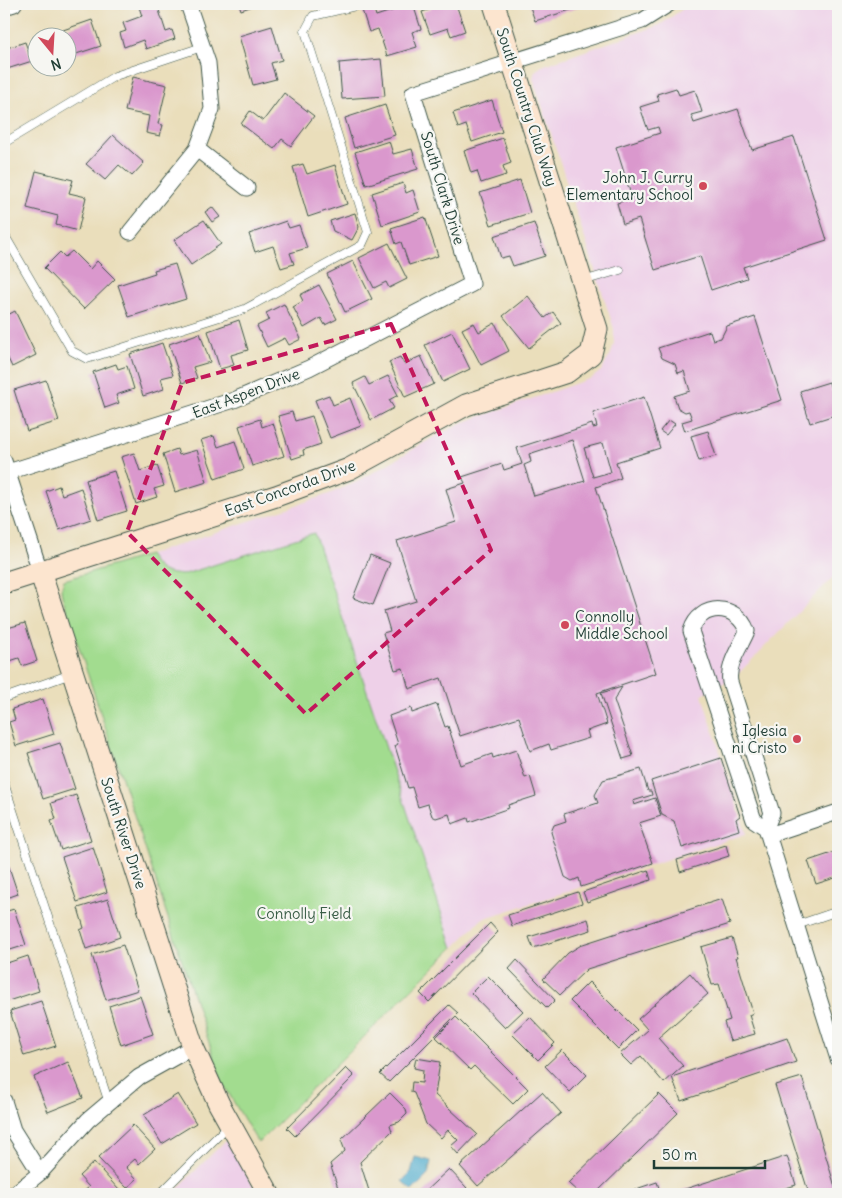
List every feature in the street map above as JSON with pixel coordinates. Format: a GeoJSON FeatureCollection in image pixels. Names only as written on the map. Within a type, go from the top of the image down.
{"type":"FeatureCollection","features":[{"type":"Feature","properties":{"kind":"street"},"geometry":{"type":"LineString","coordinates":[[4,7],[14,4]]}},
{"type":"Feature","properties":{"kind":"street"},"geometry":{"type":"LineString","coordinates":[[130,232],[197,149],[212,108],[208,63],[188,4]]}},
{"type":"Feature","properties":{"kind":"street","name":"South Country Club Way"},"geometry":{"type":"LineString","coordinates":[[494,4],[597,329],[591,354]]}},
{"type":"Feature","properties":{"kind":"street"},"geometry":{"type":"LineString","coordinates":[[513,63],[642,21],[669,4]]}},
{"type":"Feature","properties":{"kind":"street","name":"South Clark Drive"},"geometry":{"type":"LineString","coordinates":[[472,284],[414,93],[513,63]]}},
{"type":"Feature","properties":{"kind":"street"},"geometry":{"type":"LineString","coordinates":[[197,149],[247,188]]}},
{"type":"Feature","properties":{"kind":"street","name":"East Aspen Drive"},"geometry":{"type":"LineString","coordinates":[[5,466],[234,400],[309,368],[472,284]]}},
{"type":"Feature","properties":{"kind":"street","name":"East Concorda Drive"},"geometry":{"type":"LineString","coordinates":[[4,583],[276,496],[349,469],[466,405],[568,372],[591,354]]}},
{"type":"Feature","properties":{"kind":"street","name":"South River Drive"},"geometry":{"type":"LineString","coordinates":[[5,466],[193,1047],[230,1124],[270,1194]]}},
{"type":"Feature","properties":{"kind":"street"},"geometry":{"type":"LineString","coordinates":[[768,832],[754,820],[691,631],[694,622],[700,615],[712,610],[725,610],[736,614],[747,631],[729,674],[772,813],[768,832],[797,925],[831,1012],[838,1058]]}},
{"type":"Feature","properties":{"kind":"street"},"geometry":{"type":"LineString","coordinates":[[768,832],[838,812]]}},
{"type":"Feature","properties":{"kind":"street"},"geometry":{"type":"LineString","coordinates":[[14,1194],[40,1173],[88,1120],[139,1077],[193,1047]]}},
{"type":"Feature","properties":{"kind":"street"},"geometry":{"type":"LineString","coordinates":[[5,1112],[12,1130],[40,1173]]}},
{"type":"Feature","properties":{"kind":"lane"},"geometry":{"type":"LineString","coordinates":[[4,234],[72,351],[87,359],[245,309],[362,245],[368,232],[305,31],[313,16],[364,4]]}},
{"type":"Feature","properties":{"kind":"lane"},"geometry":{"type":"LineString","coordinates":[[4,143],[115,76],[202,46]]}},
{"type":"Feature","properties":{"kind":"lane"},"geometry":{"type":"LineString","coordinates":[[582,282],[620,270]]}},
{"type":"Feature","properties":{"kind":"lane"},"geometry":{"type":"LineString","coordinates":[[4,698],[72,673]]}},
{"type":"Feature","properties":{"kind":"lane"},"geometry":{"type":"LineString","coordinates":[[4,783],[108,1103]]}},
{"type":"Feature","properties":{"kind":"lane"},"geometry":{"type":"LineString","coordinates":[[797,925],[838,911]]}},
{"type":"Feature","properties":{"kind":"lane"},"geometry":{"type":"LineString","coordinates":[[160,1194],[230,1124]]}},
{"type":"Feature","properties":{"kind":"highlighted area"},"geometry":{"type":"Polygon","coordinates":[[[391,324],[491,550],[306,714],[127,532],[182,383],[391,324]]]}},
{"type":"Feature","properties":{"kind":"shaded area","name":"Connolly Middle School"},"geometry":{"type":"Polygon","coordinates":[[[690,4],[838,4],[838,572],[736,676],[702,695],[746,834],[482,919],[453,948],[314,533],[182,575],[168,574],[158,569],[148,555],[329,494],[357,482],[434,437],[467,421],[592,378],[601,371],[611,354],[614,343],[614,329],[533,78],[535,71],[542,66],[660,25],[690,4]]]}},
{"type":"Feature","properties":{"kind":"shaded area"},"geometry":{"type":"Polygon","coordinates":[[[226,1140],[258,1194],[172,1194],[226,1140]]]}},
{"type":"Feature","properties":{"kind":"green space","name":"Connolly Field"},"geometry":{"type":"Polygon","coordinates":[[[314,533],[453,948],[258,1143],[222,1082],[61,589],[64,580],[148,555],[155,565],[162,570],[182,575],[314,533]]]}},
{"type":"Feature","properties":{"kind":"water"},"geometry":{"type":"Polygon","coordinates":[[[415,1157],[431,1161],[428,1175],[412,1191],[402,1181],[411,1172],[415,1157]]]}},
{"type":"Feature","properties":{"kind":"building"},"geometry":{"type":"Polygon","coordinates":[[[138,4],[157,4],[166,32],[172,30],[175,39],[146,49],[143,40],[124,47],[120,33],[126,31],[123,23],[142,16],[138,4]]]}},
{"type":"Feature","properties":{"kind":"building"},"geometry":{"type":"Polygon","coordinates":[[[239,4],[259,4],[241,10],[239,4]]]}},
{"type":"Feature","properties":{"kind":"building"},"geometry":{"type":"Polygon","coordinates":[[[413,4],[421,29],[412,32],[417,47],[387,56],[378,29],[369,32],[362,10],[373,6],[376,16],[413,4]]]}},
{"type":"Feature","properties":{"kind":"building"},"geometry":{"type":"Polygon","coordinates":[[[430,4],[456,4],[465,31],[451,36],[448,28],[430,34],[422,12],[431,9],[430,4]]]}},
{"type":"Feature","properties":{"kind":"building"},"geometry":{"type":"Polygon","coordinates":[[[529,4],[579,4],[580,7],[535,21],[529,4]]]}},
{"type":"Feature","properties":{"kind":"building"},"geometry":{"type":"Polygon","coordinates":[[[92,20],[101,46],[78,53],[78,28],[69,28],[92,20]]]}},
{"type":"Feature","properties":{"kind":"building"},"geometry":{"type":"Polygon","coordinates":[[[272,26],[282,60],[271,63],[276,79],[253,85],[239,36],[272,26]]]}},
{"type":"Feature","properties":{"kind":"building"},"geometry":{"type":"Polygon","coordinates":[[[25,42],[28,50],[28,62],[4,70],[4,49],[25,42]]]}},
{"type":"Feature","properties":{"kind":"building"},"geometry":{"type":"Polygon","coordinates":[[[381,59],[385,96],[342,99],[339,63],[381,59]]]}},
{"type":"Feature","properties":{"kind":"building"},"geometry":{"type":"Polygon","coordinates":[[[133,77],[167,85],[158,124],[163,125],[160,136],[146,133],[149,116],[125,111],[133,77]]]}},
{"type":"Feature","properties":{"kind":"building"},"geometry":{"type":"Polygon","coordinates":[[[676,88],[679,95],[695,90],[702,112],[691,115],[694,123],[738,109],[752,150],[794,137],[827,240],[743,267],[747,278],[711,290],[700,256],[655,270],[639,219],[623,224],[617,203],[632,198],[616,147],[660,133],[658,127],[648,130],[640,107],[659,101],[657,94],[676,88]]]}},
{"type":"Feature","properties":{"kind":"building"},"geometry":{"type":"Polygon","coordinates":[[[284,93],[314,116],[291,146],[282,139],[274,149],[241,124],[250,111],[263,121],[284,93]]]}},
{"type":"Feature","properties":{"kind":"building"},"geometry":{"type":"Polygon","coordinates":[[[492,100],[502,132],[472,142],[466,125],[458,128],[453,113],[492,100]]]}},
{"type":"Feature","properties":{"kind":"building"},"geometry":{"type":"Polygon","coordinates":[[[385,105],[395,135],[354,148],[345,118],[385,105]]]}},
{"type":"Feature","properties":{"kind":"building"},"geometry":{"type":"Polygon","coordinates":[[[113,135],[144,163],[132,176],[119,165],[105,180],[86,164],[113,135]]]}},
{"type":"Feature","properties":{"kind":"building"},"geometry":{"type":"Polygon","coordinates":[[[503,138],[511,163],[503,166],[506,175],[481,183],[477,171],[471,173],[464,151],[503,138]]]}},
{"type":"Feature","properties":{"kind":"building"},"geometry":{"type":"Polygon","coordinates":[[[389,141],[393,154],[412,149],[418,169],[366,185],[355,152],[389,141]]]}},
{"type":"Feature","properties":{"kind":"building"},"geometry":{"type":"Polygon","coordinates":[[[303,164],[307,174],[335,165],[347,204],[308,217],[293,167],[303,164]]]}},
{"type":"Feature","properties":{"kind":"building"},"geometry":{"type":"Polygon","coordinates":[[[36,171],[73,180],[69,193],[86,197],[78,231],[56,225],[58,216],[27,208],[36,171]]]}},
{"type":"Feature","properties":{"kind":"building"},"geometry":{"type":"Polygon","coordinates":[[[520,180],[530,213],[491,225],[480,193],[520,180]]]}},
{"type":"Feature","properties":{"kind":"building"},"geometry":{"type":"Polygon","coordinates":[[[403,183],[406,193],[413,190],[420,212],[382,225],[372,193],[403,183]]]}},
{"type":"Feature","properties":{"kind":"building"},"geometry":{"type":"Polygon","coordinates":[[[212,207],[220,217],[212,222],[205,212],[212,207]]]}},
{"type":"Feature","properties":{"kind":"building"},"geometry":{"type":"Polygon","coordinates":[[[355,213],[359,227],[352,240],[333,231],[330,221],[355,213]]]}},
{"type":"Feature","properties":{"kind":"building"},"geometry":{"type":"Polygon","coordinates":[[[425,217],[438,256],[409,265],[401,242],[396,244],[391,228],[425,217]]]}},
{"type":"Feature","properties":{"kind":"building"},"geometry":{"type":"Polygon","coordinates":[[[204,220],[221,244],[191,265],[174,240],[204,220]]]}},
{"type":"Feature","properties":{"kind":"building"},"geometry":{"type":"Polygon","coordinates":[[[286,221],[289,228],[299,225],[307,248],[290,253],[294,264],[281,268],[273,246],[255,252],[249,234],[286,221]]]}},
{"type":"Feature","properties":{"kind":"building"},"geometry":{"type":"Polygon","coordinates":[[[534,223],[545,256],[513,266],[509,256],[501,258],[494,236],[534,223]]]}},
{"type":"Feature","properties":{"kind":"building"},"geometry":{"type":"Polygon","coordinates":[[[389,243],[407,279],[389,288],[386,282],[374,288],[359,258],[389,243]]]}},
{"type":"Feature","properties":{"kind":"building"},"geometry":{"type":"Polygon","coordinates":[[[72,251],[90,269],[97,261],[115,279],[84,309],[44,268],[60,252],[65,257],[72,251]]]}},
{"type":"Feature","properties":{"kind":"building"},"geometry":{"type":"Polygon","coordinates":[[[353,261],[372,299],[345,312],[327,274],[353,261]]]}},
{"type":"Feature","properties":{"kind":"building"},"geometry":{"type":"Polygon","coordinates":[[[175,264],[186,299],[129,317],[118,285],[155,273],[154,270],[175,264]]]}},
{"type":"Feature","properties":{"kind":"building"},"geometry":{"type":"Polygon","coordinates":[[[319,285],[337,319],[325,325],[321,318],[304,328],[293,307],[303,301],[300,295],[319,285]]]}},
{"type":"Feature","properties":{"kind":"building"},"geometry":{"type":"Polygon","coordinates":[[[528,296],[545,318],[553,312],[561,323],[529,348],[503,316],[528,296]]]}},
{"type":"Feature","properties":{"kind":"building"},"geometry":{"type":"Polygon","coordinates":[[[284,304],[301,339],[289,345],[285,338],[267,347],[257,326],[269,320],[266,313],[284,304]]]}},
{"type":"Feature","properties":{"kind":"building"},"geometry":{"type":"Polygon","coordinates":[[[15,311],[36,355],[12,367],[4,350],[4,317],[15,311]]]}},
{"type":"Feature","properties":{"kind":"building"},"geometry":{"type":"Polygon","coordinates":[[[755,317],[782,400],[685,431],[682,422],[692,419],[689,411],[685,412],[678,408],[674,396],[690,391],[684,371],[678,373],[675,364],[662,358],[658,348],[710,331],[713,340],[721,338],[727,326],[755,317]]]}},
{"type":"Feature","properties":{"kind":"building"},"geometry":{"type":"Polygon","coordinates":[[[239,320],[248,350],[231,355],[234,365],[220,369],[208,331],[239,320]]]}},
{"type":"Feature","properties":{"kind":"building"},"geometry":{"type":"Polygon","coordinates":[[[474,323],[479,332],[495,323],[509,351],[481,365],[462,329],[474,323]]]}},
{"type":"Feature","properties":{"kind":"building"},"geometry":{"type":"Polygon","coordinates":[[[452,332],[470,369],[443,382],[425,345],[452,332]]]}},
{"type":"Feature","properties":{"kind":"building"},"geometry":{"type":"Polygon","coordinates":[[[200,333],[210,362],[193,367],[197,378],[182,383],[169,344],[200,333]]]}},
{"type":"Feature","properties":{"kind":"building"},"geometry":{"type":"Polygon","coordinates":[[[162,343],[173,375],[161,378],[164,389],[143,396],[130,354],[162,343]]]}},
{"type":"Feature","properties":{"kind":"building"},"geometry":{"type":"Polygon","coordinates":[[[421,356],[434,384],[405,397],[389,362],[400,357],[404,364],[421,356]]]}},
{"type":"Feature","properties":{"kind":"building"},"geometry":{"type":"Polygon","coordinates":[[[116,364],[118,369],[127,366],[134,389],[116,395],[119,403],[105,408],[93,372],[116,364]]]}},
{"type":"Feature","properties":{"kind":"building"},"geometry":{"type":"Polygon","coordinates":[[[388,376],[398,395],[389,400],[394,408],[371,420],[353,383],[365,377],[369,385],[388,376]]]}},
{"type":"Feature","properties":{"kind":"building"},"geometry":{"type":"Polygon","coordinates":[[[46,380],[59,421],[27,431],[14,390],[46,380]]]}},
{"type":"Feature","properties":{"kind":"building"},"geometry":{"type":"Polygon","coordinates":[[[829,382],[838,414],[810,423],[800,391],[829,382]]]}},
{"type":"Feature","properties":{"kind":"building"},"geometry":{"type":"Polygon","coordinates":[[[329,395],[333,405],[350,398],[361,426],[330,438],[315,400],[329,395]]]}},
{"type":"Feature","properties":{"kind":"building"},"geometry":{"type":"Polygon","coordinates":[[[644,397],[660,448],[616,462],[621,478],[596,487],[656,673],[597,693],[607,724],[587,731],[589,738],[551,750],[549,744],[530,751],[519,717],[460,736],[441,678],[409,689],[403,668],[395,670],[383,633],[390,631],[384,611],[416,601],[397,541],[456,522],[446,489],[465,483],[462,477],[502,464],[504,470],[522,464],[517,448],[592,424],[593,428],[597,427],[593,413],[644,397]],[[572,440],[529,454],[531,462],[524,465],[534,496],[585,481],[572,440]],[[603,443],[584,448],[593,477],[611,472],[603,443]]]}},
{"type":"Feature","properties":{"kind":"building"},"geometry":{"type":"Polygon","coordinates":[[[292,412],[295,421],[312,416],[321,444],[303,450],[304,455],[292,459],[278,416],[292,412]]]}},
{"type":"Feature","properties":{"kind":"building"},"geometry":{"type":"Polygon","coordinates":[[[260,419],[262,427],[273,423],[284,456],[252,466],[239,426],[260,419]]]}},
{"type":"Feature","properties":{"kind":"building"},"geometry":{"type":"Polygon","coordinates":[[[669,420],[675,424],[666,435],[660,431],[669,420]]]}},
{"type":"Feature","properties":{"kind":"building"},"geometry":{"type":"Polygon","coordinates":[[[708,431],[716,456],[699,461],[691,436],[708,431]]]}},
{"type":"Feature","properties":{"kind":"building"},"geometry":{"type":"Polygon","coordinates":[[[214,436],[218,447],[235,441],[244,469],[215,479],[201,440],[214,436]]]}},
{"type":"Feature","properties":{"kind":"building"},"geometry":{"type":"Polygon","coordinates":[[[177,449],[179,455],[197,450],[207,482],[175,492],[163,454],[177,449]]]}},
{"type":"Feature","properties":{"kind":"building"},"geometry":{"type":"Polygon","coordinates":[[[134,453],[140,471],[157,465],[164,486],[154,489],[157,497],[136,504],[121,457],[134,453]]]}},
{"type":"Feature","properties":{"kind":"building"},"geometry":{"type":"Polygon","coordinates":[[[114,471],[127,511],[98,520],[86,480],[114,471]]]}},
{"type":"Feature","properties":{"kind":"building"},"geometry":{"type":"Polygon","coordinates":[[[59,486],[62,495],[81,488],[91,519],[59,530],[46,491],[59,486]]]}},
{"type":"Feature","properties":{"kind":"building"},"geometry":{"type":"Polygon","coordinates":[[[370,555],[390,563],[373,605],[353,598],[370,555]]]}},
{"type":"Feature","properties":{"kind":"building"},"geometry":{"type":"Polygon","coordinates":[[[25,623],[37,661],[22,666],[19,658],[4,663],[4,629],[25,623]]]}},
{"type":"Feature","properties":{"kind":"building"},"geometry":{"type":"Polygon","coordinates":[[[622,687],[614,700],[633,756],[623,759],[601,693],[622,687]]]}},
{"type":"Feature","properties":{"kind":"building"},"geometry":{"type":"Polygon","coordinates":[[[43,699],[54,734],[16,746],[9,722],[15,720],[12,709],[43,699]]]}},
{"type":"Feature","properties":{"kind":"building"},"geometry":{"type":"Polygon","coordinates":[[[437,704],[445,727],[448,726],[461,765],[492,754],[493,758],[516,750],[525,778],[530,776],[536,796],[508,805],[509,808],[469,822],[468,818],[452,824],[449,814],[436,818],[432,816],[428,804],[418,807],[412,787],[408,788],[395,746],[398,744],[389,716],[411,708],[412,713],[437,704]]]}},
{"type":"Feature","properties":{"kind":"building"},"geometry":{"type":"Polygon","coordinates":[[[60,743],[75,789],[43,799],[28,753],[60,743]]]}},
{"type":"Feature","properties":{"kind":"building"},"geometry":{"type":"Polygon","coordinates":[[[721,758],[740,816],[736,819],[739,830],[682,848],[674,821],[662,815],[651,781],[721,758]]]}},
{"type":"Feature","properties":{"kind":"building"},"geometry":{"type":"Polygon","coordinates":[[[641,769],[648,791],[651,791],[652,795],[633,801],[634,805],[655,798],[661,816],[639,823],[653,863],[581,887],[579,878],[572,881],[565,877],[551,832],[554,825],[566,821],[564,814],[598,803],[595,795],[603,780],[641,769]]]}},
{"type":"Feature","properties":{"kind":"building"},"geometry":{"type":"Polygon","coordinates":[[[76,795],[91,840],[61,850],[51,821],[56,819],[51,803],[76,795]]]}},
{"type":"Feature","properties":{"kind":"building"},"geometry":{"type":"Polygon","coordinates":[[[726,845],[729,856],[680,872],[677,860],[726,845]]]}},
{"type":"Feature","properties":{"kind":"building"},"geometry":{"type":"Polygon","coordinates":[[[93,847],[107,892],[77,902],[62,857],[93,847]]]}},
{"type":"Feature","properties":{"kind":"building"},"geometry":{"type":"Polygon","coordinates":[[[838,851],[838,877],[816,884],[808,861],[838,851]]]}},
{"type":"Feature","properties":{"kind":"building"},"geometry":{"type":"Polygon","coordinates":[[[4,852],[18,894],[4,899],[4,852]]]}},
{"type":"Feature","properties":{"kind":"building"},"geometry":{"type":"Polygon","coordinates":[[[648,870],[651,880],[587,902],[583,892],[648,870]]]}},
{"type":"Feature","properties":{"kind":"building"},"geometry":{"type":"Polygon","coordinates":[[[578,892],[582,903],[512,926],[508,915],[578,892]]]}},
{"type":"Feature","properties":{"kind":"building"},"geometry":{"type":"Polygon","coordinates":[[[108,899],[120,937],[86,949],[80,930],[84,928],[78,908],[108,899]]]}},
{"type":"Feature","properties":{"kind":"building"},"geometry":{"type":"Polygon","coordinates":[[[722,899],[730,924],[587,969],[560,995],[543,979],[568,953],[583,944],[722,899]]]}},
{"type":"Feature","properties":{"kind":"building"},"geometry":{"type":"Polygon","coordinates":[[[14,909],[26,945],[4,952],[4,912],[14,909]]]}},
{"type":"Feature","properties":{"kind":"building"},"geometry":{"type":"Polygon","coordinates":[[[588,919],[591,930],[533,948],[529,937],[588,919]]]}},
{"type":"Feature","properties":{"kind":"building"},"geometry":{"type":"Polygon","coordinates":[[[490,923],[498,932],[429,1002],[420,993],[490,923]]]}},
{"type":"Feature","properties":{"kind":"building"},"geometry":{"type":"Polygon","coordinates":[[[732,938],[753,1013],[749,1015],[755,1034],[730,1041],[724,1022],[730,1020],[719,984],[712,985],[701,947],[732,938]]]}},
{"type":"Feature","properties":{"kind":"building"},"geometry":{"type":"Polygon","coordinates":[[[123,945],[138,990],[106,1000],[92,955],[123,945]]]}},
{"type":"Feature","properties":{"kind":"building"},"geometry":{"type":"Polygon","coordinates":[[[28,956],[39,991],[8,1001],[4,989],[4,964],[28,956]]]}},
{"type":"Feature","properties":{"kind":"building"},"geometry":{"type":"Polygon","coordinates":[[[517,960],[555,1000],[547,1008],[509,969],[517,960]]]}},
{"type":"Feature","properties":{"kind":"building"},"geometry":{"type":"Polygon","coordinates":[[[690,973],[708,994],[658,1038],[683,1066],[664,1083],[641,1056],[631,1065],[620,1054],[648,1030],[638,1019],[690,973]]]}},
{"type":"Feature","properties":{"kind":"building"},"geometry":{"type":"Polygon","coordinates":[[[488,976],[523,1011],[505,1028],[471,993],[488,976]]]}},
{"type":"Feature","properties":{"kind":"building"},"geometry":{"type":"Polygon","coordinates":[[[589,982],[637,1030],[618,1049],[570,1001],[589,982]]]}},
{"type":"Feature","properties":{"kind":"building"},"geometry":{"type":"Polygon","coordinates":[[[140,996],[153,1034],[121,1045],[109,1006],[140,996]]]}},
{"type":"Feature","properties":{"kind":"building"},"geometry":{"type":"Polygon","coordinates":[[[41,1001],[56,1046],[24,1056],[10,1011],[41,1001]]]}},
{"type":"Feature","properties":{"kind":"building"},"geometry":{"type":"Polygon","coordinates":[[[449,1005],[458,1013],[389,1082],[380,1074],[449,1005]]]}},
{"type":"Feature","properties":{"kind":"building"},"geometry":{"type":"Polygon","coordinates":[[[456,1017],[528,1089],[513,1104],[474,1066],[470,1070],[436,1037],[456,1017]]]}},
{"type":"Feature","properties":{"kind":"building"},"geometry":{"type":"Polygon","coordinates":[[[530,1017],[555,1043],[538,1060],[512,1034],[530,1017]]]}},
{"type":"Feature","properties":{"kind":"building"},"geometry":{"type":"Polygon","coordinates":[[[787,1038],[796,1062],[681,1101],[672,1077],[787,1038]]]}},
{"type":"Feature","properties":{"kind":"building"},"geometry":{"type":"Polygon","coordinates":[[[562,1050],[587,1075],[570,1092],[545,1066],[562,1050]]]}},
{"type":"Feature","properties":{"kind":"building"},"geometry":{"type":"Polygon","coordinates":[[[416,1058],[440,1062],[435,1095],[477,1134],[458,1154],[451,1146],[458,1140],[448,1130],[441,1138],[426,1124],[414,1093],[411,1092],[412,1082],[422,1083],[423,1070],[414,1068],[416,1058]]]}},
{"type":"Feature","properties":{"kind":"building"},"geometry":{"type":"Polygon","coordinates":[[[68,1062],[83,1098],[48,1112],[34,1077],[68,1062]]]}},
{"type":"Feature","properties":{"kind":"building"},"geometry":{"type":"Polygon","coordinates":[[[346,1068],[354,1076],[295,1136],[287,1128],[346,1068]]]}},
{"type":"Feature","properties":{"kind":"building"},"geometry":{"type":"Polygon","coordinates":[[[802,1077],[836,1190],[833,1191],[834,1194],[809,1194],[775,1085],[802,1077]]]}},
{"type":"Feature","properties":{"kind":"building"},"geometry":{"type":"Polygon","coordinates":[[[542,1092],[561,1113],[478,1186],[460,1166],[542,1092]]]}},
{"type":"Feature","properties":{"kind":"building"},"geometry":{"type":"Polygon","coordinates":[[[390,1093],[406,1109],[407,1114],[399,1122],[390,1125],[392,1131],[360,1162],[370,1194],[340,1194],[330,1164],[345,1151],[341,1140],[390,1093]]]}},
{"type":"Feature","properties":{"kind":"building"},"geometry":{"type":"Polygon","coordinates":[[[178,1094],[196,1123],[162,1144],[144,1115],[178,1094]]]}},
{"type":"Feature","properties":{"kind":"building"},"geometry":{"type":"Polygon","coordinates":[[[659,1094],[678,1113],[595,1194],[580,1194],[568,1183],[659,1094]]]}},
{"type":"Feature","properties":{"kind":"building"},"geometry":{"type":"Polygon","coordinates":[[[133,1125],[155,1149],[139,1164],[135,1159],[126,1167],[137,1179],[127,1188],[98,1158],[133,1125]]]}},
{"type":"Feature","properties":{"kind":"building"},"geometry":{"type":"Polygon","coordinates":[[[787,1156],[796,1185],[766,1194],[683,1194],[682,1190],[787,1156]]]}},
{"type":"Feature","properties":{"kind":"building"},"geometry":{"type":"Polygon","coordinates":[[[94,1162],[119,1190],[114,1194],[81,1194],[89,1187],[79,1176],[94,1162]]]}},
{"type":"Feature","properties":{"kind":"building"},"geometry":{"type":"Polygon","coordinates":[[[449,1169],[467,1188],[460,1194],[422,1194],[449,1169]]]}},
{"type":"Feature","properties":{"kind":"building"},"geometry":{"type":"Polygon","coordinates":[[[657,1182],[661,1194],[632,1194],[630,1191],[657,1182]]]}},
{"type":"Feature","properties":{"kind":"place","name":"John J. Curry Elementary School"},"geometry":{"type":"Point","coordinates":[703,186]}},
{"type":"Feature","properties":{"kind":"place","name":"Connolly Middle School"},"geometry":{"type":"Point","coordinates":[565,625]}},
{"type":"Feature","properties":{"kind":"place","name":"Iglesia ni Cristo"},"geometry":{"type":"Point","coordinates":[797,739]}}]}
